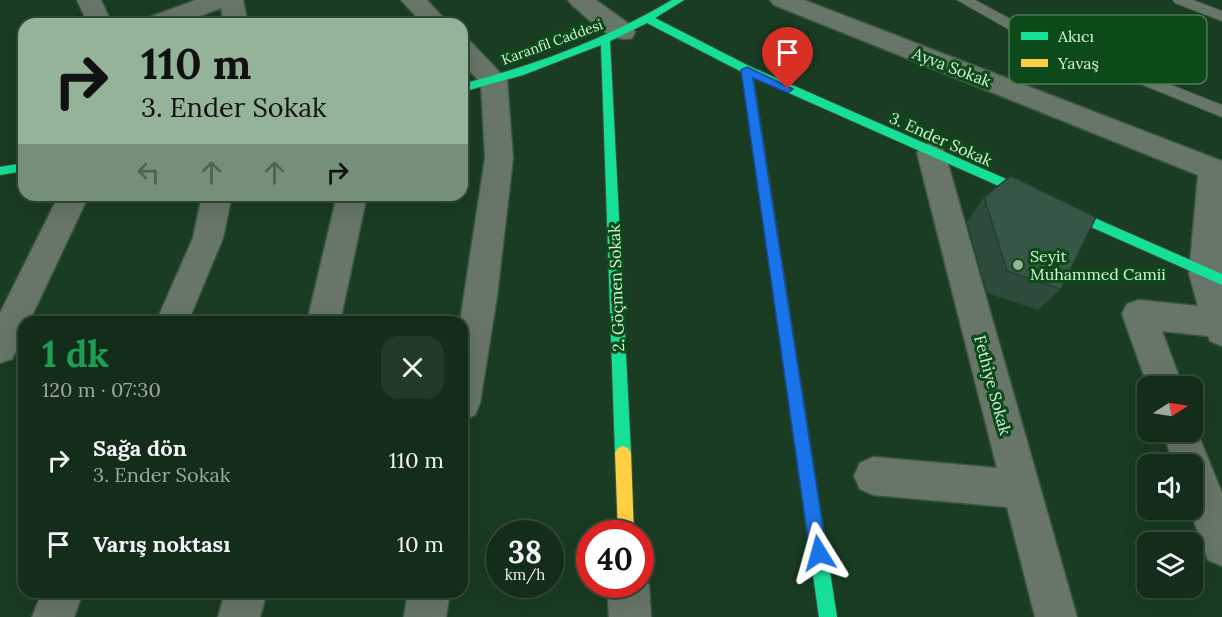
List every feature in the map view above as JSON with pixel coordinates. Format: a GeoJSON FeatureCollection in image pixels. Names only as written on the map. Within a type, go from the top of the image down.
{"type":"FeatureCollection","features":[{"type":"Feature","properties":{"kind":"street"},"geometry":{"type":"LineString","coordinates":[[172,18],[219,0]]}},
{"type":"Feature","properties":{"kind":"street"},"geometry":{"type":"LineString","coordinates":[[231,0],[235,18]]}},
{"type":"Feature","properties":{"kind":"street"},"geometry":{"type":"LineString","coordinates":[[413,0],[431,18]]}},
{"type":"Feature","properties":{"kind":"street"},"geometry":{"type":"LineString","coordinates":[[580,0],[614,37]]}},
{"type":"Feature","properties":{"kind":"street","name":"Karanfil Caddesi"},"geometry":{"type":"LineString","coordinates":[[468,86],[494,80],[614,37],[650,20],[679,0]]}},
{"type":"Feature","properties":{"kind":"street","name":"Ayva Sokak"},"geometry":{"type":"LineString","coordinates":[[782,0],[1217,171]]}},
{"type":"Feature","properties":{"kind":"street","name":"3. Ender Sokak"},"geometry":{"type":"LineString","coordinates":[[650,20],[747,70],[1213,277]]}},
{"type":"Feature","properties":{"kind":"street","name":"2. Göçmen Sokak"},"geometry":{"type":"LineString","coordinates":[[614,37],[626,520]]}},
{"type":"Feature","properties":{"kind":"street"},"geometry":{"type":"LineString","coordinates":[[468,54],[494,80],[499,158],[481,296],[468,369]]}},
{"type":"Feature","properties":{"kind":"street"},"geometry":{"type":"LineString","coordinates":[[747,70],[828,617]]}},
{"type":"Feature","properties":{"kind":"street","name":"Fethiye Sokak"},"geometry":{"type":"LineString","coordinates":[[931,153],[1056,617]]}},
{"type":"Feature","properties":{"kind":"street"},"geometry":{"type":"LineString","coordinates":[[0,171],[18,168]]}},
{"type":"Feature","properties":{"kind":"street"},"geometry":{"type":"LineString","coordinates":[[1161,376],[1139,314],[1220,327],[1213,277],[1217,171]]}},
{"type":"Feature","properties":{"kind":"street"},"geometry":{"type":"LineString","coordinates":[[0,348],[71,201]]}},
{"type":"Feature","properties":{"kind":"street"},"geometry":{"type":"LineString","coordinates":[[175,316],[208,237],[216,201]]}},
{"type":"Feature","properties":{"kind":"street"},"geometry":{"type":"LineString","coordinates":[[324,316],[351,201]]}},
{"type":"Feature","properties":{"kind":"street"},"geometry":{"type":"LineString","coordinates":[[1185,442],[1222,546]]}},
{"type":"Feature","properties":{"kind":"street"},"geometry":{"type":"LineString","coordinates":[[873,476],[1022,489]]}},
{"type":"Feature","properties":{"kind":"street"},"geometry":{"type":"LineString","coordinates":[[53,617],[61,598]]}},
{"type":"Feature","properties":{"kind":"street"},"geometry":{"type":"LineString","coordinates":[[239,617],[244,598]]}},
{"type":"Feature","properties":{"kind":"street"},"geometry":{"type":"LineString","coordinates":[[425,617],[428,598]]}},
{"type":"Feature","properties":{"kind":"street"},"geometry":{"type":"LineString","coordinates":[[629,598],[630,617]]}},
{"type":"Feature","properties":{"kind":"lane"},"geometry":{"type":"LineString","coordinates":[[964,0],[1009,24]]}},
{"type":"Feature","properties":{"kind":"lane"},"geometry":{"type":"LineString","coordinates":[[1180,0],[1222,16]]}},
{"type":"Feature","properties":{"kind":"lane"},"geometry":{"type":"LineString","coordinates":[[1154,84],[1222,111]]}},
{"type":"Feature","properties":{"kind":"building"},"geometry":{"type":"Polygon","coordinates":[[[1011,176],[1096,217],[1061,289],[1007,271],[984,197],[1011,176]]]}},
{"type":"Feature","properties":{"kind":"traffic: fast"},"geometry":{"type":"LineString","coordinates":[[468,86],[574,53],[627,29],[679,0]]}},
{"type":"Feature","properties":{"kind":"traffic: fast"},"geometry":{"type":"LineString","coordinates":[[650,20],[747,70],[1222,280]]}},
{"type":"Feature","properties":{"kind":"traffic: fast"},"geometry":{"type":"LineString","coordinates":[[606,42],[623,453]]}},
{"type":"Feature","properties":{"kind":"traffic: fast"},"geometry":{"type":"LineString","coordinates":[[747,70],[828,617]]}},
{"type":"Feature","properties":{"kind":"traffic: fast"},"geometry":{"type":"LineString","coordinates":[[0,171],[18,168]]}},
{"type":"Feature","properties":{"kind":"traffic: slow"},"geometry":{"type":"LineString","coordinates":[[623,453],[625,520]]}},
{"type":"Feature","properties":{"kind":"place","name":"Seyit Muhammed Camii"},"geometry":{"type":"Point","coordinates":[1018,265]}},
{"type":"Feature","properties":{"kind":"route"},"geometry":{"type":"LineString","coordinates":[[788,89],[747,70],[819,553]]}}]}
